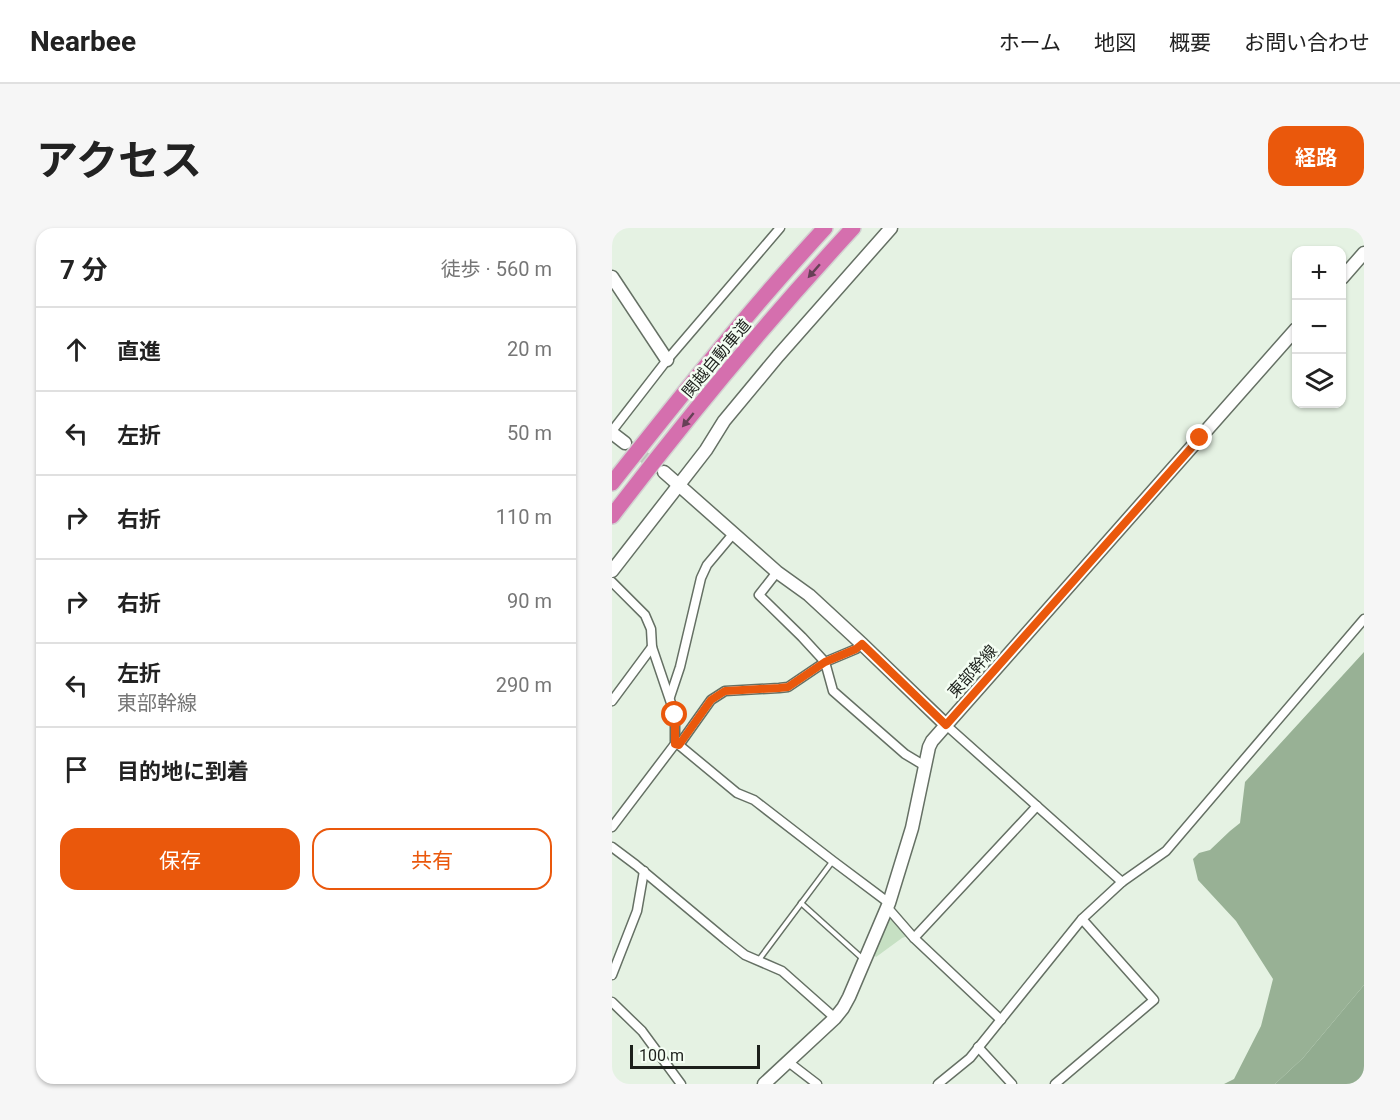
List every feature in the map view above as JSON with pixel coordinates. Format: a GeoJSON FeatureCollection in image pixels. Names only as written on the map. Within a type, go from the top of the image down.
{"type":"FeatureCollection","features":[{"type":"Feature","properties":{"kind":"highway","name":"関越自動車道"},"geometry":{"type":"LineString","coordinates":[[612,483],[760,301],[825,228]]}},
{"type":"Feature","properties":{"kind":"highway","name":"関越自動車道"},"geometry":{"type":"LineString","coordinates":[[612,516],[774,316],[853,228]]}},
{"type":"Feature","properties":{"kind":"street"},"geometry":{"type":"LineString","coordinates":[[625,443],[612,432],[667,360],[780,228]]}},
{"type":"Feature","properties":{"kind":"street"},"geometry":{"type":"LineString","coordinates":[[612,571],[706,450],[724,421],[891,228]]}},
{"type":"Feature","properties":{"kind":"street"},"geometry":{"type":"LineString","coordinates":[[1346,272],[1364,252]]}},
{"type":"Feature","properties":{"kind":"street"},"geometry":{"type":"LineString","coordinates":[[612,277],[667,360]]}},
{"type":"Feature","properties":{"kind":"street","name":"東部幹線"},"geometry":{"type":"LineString","coordinates":[[764,1084],[835,1018],[846,1003],[888,905],[912,828],[929,747],[1292,334]]}},
{"type":"Feature","properties":{"kind":"street"},"geometry":{"type":"LineString","coordinates":[[664,472],[777,572],[809,595],[946,725],[1122,882]]}},
{"type":"Feature","properties":{"kind":"street"},"geometry":{"type":"LineString","coordinates":[[670,697],[680,667],[701,578],[707,565],[733,534]]}},
{"type":"Feature","properties":{"kind":"street"},"geometry":{"type":"LineString","coordinates":[[777,572],[759,595],[825,662],[833,691],[905,754],[925,766]]}},
{"type":"Feature","properties":{"kind":"street"},"geometry":{"type":"LineString","coordinates":[[612,582],[645,615],[651,629],[652,647],[675,715],[677,744],[737,793],[754,800],[888,905],[914,938],[1001,1020]]}},
{"type":"Feature","properties":{"kind":"street"},"geometry":{"type":"LineString","coordinates":[[938,1084],[970,1058],[1082,919],[1122,882],[1166,851],[1364,619]]}},
{"type":"Feature","properties":{"kind":"street"},"geometry":{"type":"LineString","coordinates":[[612,827],[711,700],[725,691],[788,687],[825,662],[856,649],[862,644]]}},
{"type":"Feature","properties":{"kind":"street"},"geometry":{"type":"LineString","coordinates":[[612,701],[652,647]]}},
{"type":"Feature","properties":{"kind":"street"},"geometry":{"type":"LineString","coordinates":[[914,938],[1037,806]]}},
{"type":"Feature","properties":{"kind":"street"},"geometry":{"type":"LineString","coordinates":[[612,847],[745,955],[782,971],[835,1018]]}},
{"type":"Feature","properties":{"kind":"street"},"geometry":{"type":"LineString","coordinates":[[612,975],[637,911],[644,871]]}},
{"type":"Feature","properties":{"kind":"street"},"geometry":{"type":"LineString","coordinates":[[1055,1084],[1154,1000],[1082,919]]}},
{"type":"Feature","properties":{"kind":"street"},"geometry":{"type":"LineString","coordinates":[[612,1002],[642,1031],[681,1084]]}},
{"type":"Feature","properties":{"kind":"street"},"geometry":{"type":"LineString","coordinates":[[978,1047],[1012,1084]]}},
{"type":"Feature","properties":{"kind":"street"},"geometry":{"type":"LineString","coordinates":[[787,1061],[817,1084]]}},
{"type":"Feature","properties":{"kind":"lane"},"geometry":{"type":"LineString","coordinates":[[758,961],[833,861]]}},
{"type":"Feature","properties":{"kind":"lane"},"geometry":{"type":"LineString","coordinates":[[801,903],[865,960]]}},
{"type":"Feature","properties":{"kind":"shaded area"},"geometry":{"type":"Polygon","coordinates":[[[1364,652],[1364,985],[1303,1058],[1275,1084],[1224,1084],[1234,1079],[1261,1026],[1273,979],[1236,921],[1198,880],[1193,859],[1199,853],[1210,850],[1240,823],[1245,782],[1364,652]]]}},
{"type":"Feature","properties":{"kind":"shaded area"},"geometry":{"type":"Polygon","coordinates":[[[891,915],[908,936],[876,957],[874,955],[891,915]]]}},
{"type":"Feature","properties":{"kind":"shaded area"},"geometry":{"type":"Polygon","coordinates":[[[1364,985],[1364,1077],[1355,1084],[1275,1084],[1303,1058],[1364,985]]]}},
{"type":"Feature","properties":{"kind":"tunnel"},"geometry":{"type":"LineString","coordinates":[[625,443],[664,472]]}},
{"type":"Feature","properties":{"kind":"route"},"geometry":{"type":"LineString","coordinates":[[675,715],[675,744],[679,745],[711,700],[725,691],[788,687],[825,662],[856,649],[862,644],[946,725],[1200,438]]}}]}
